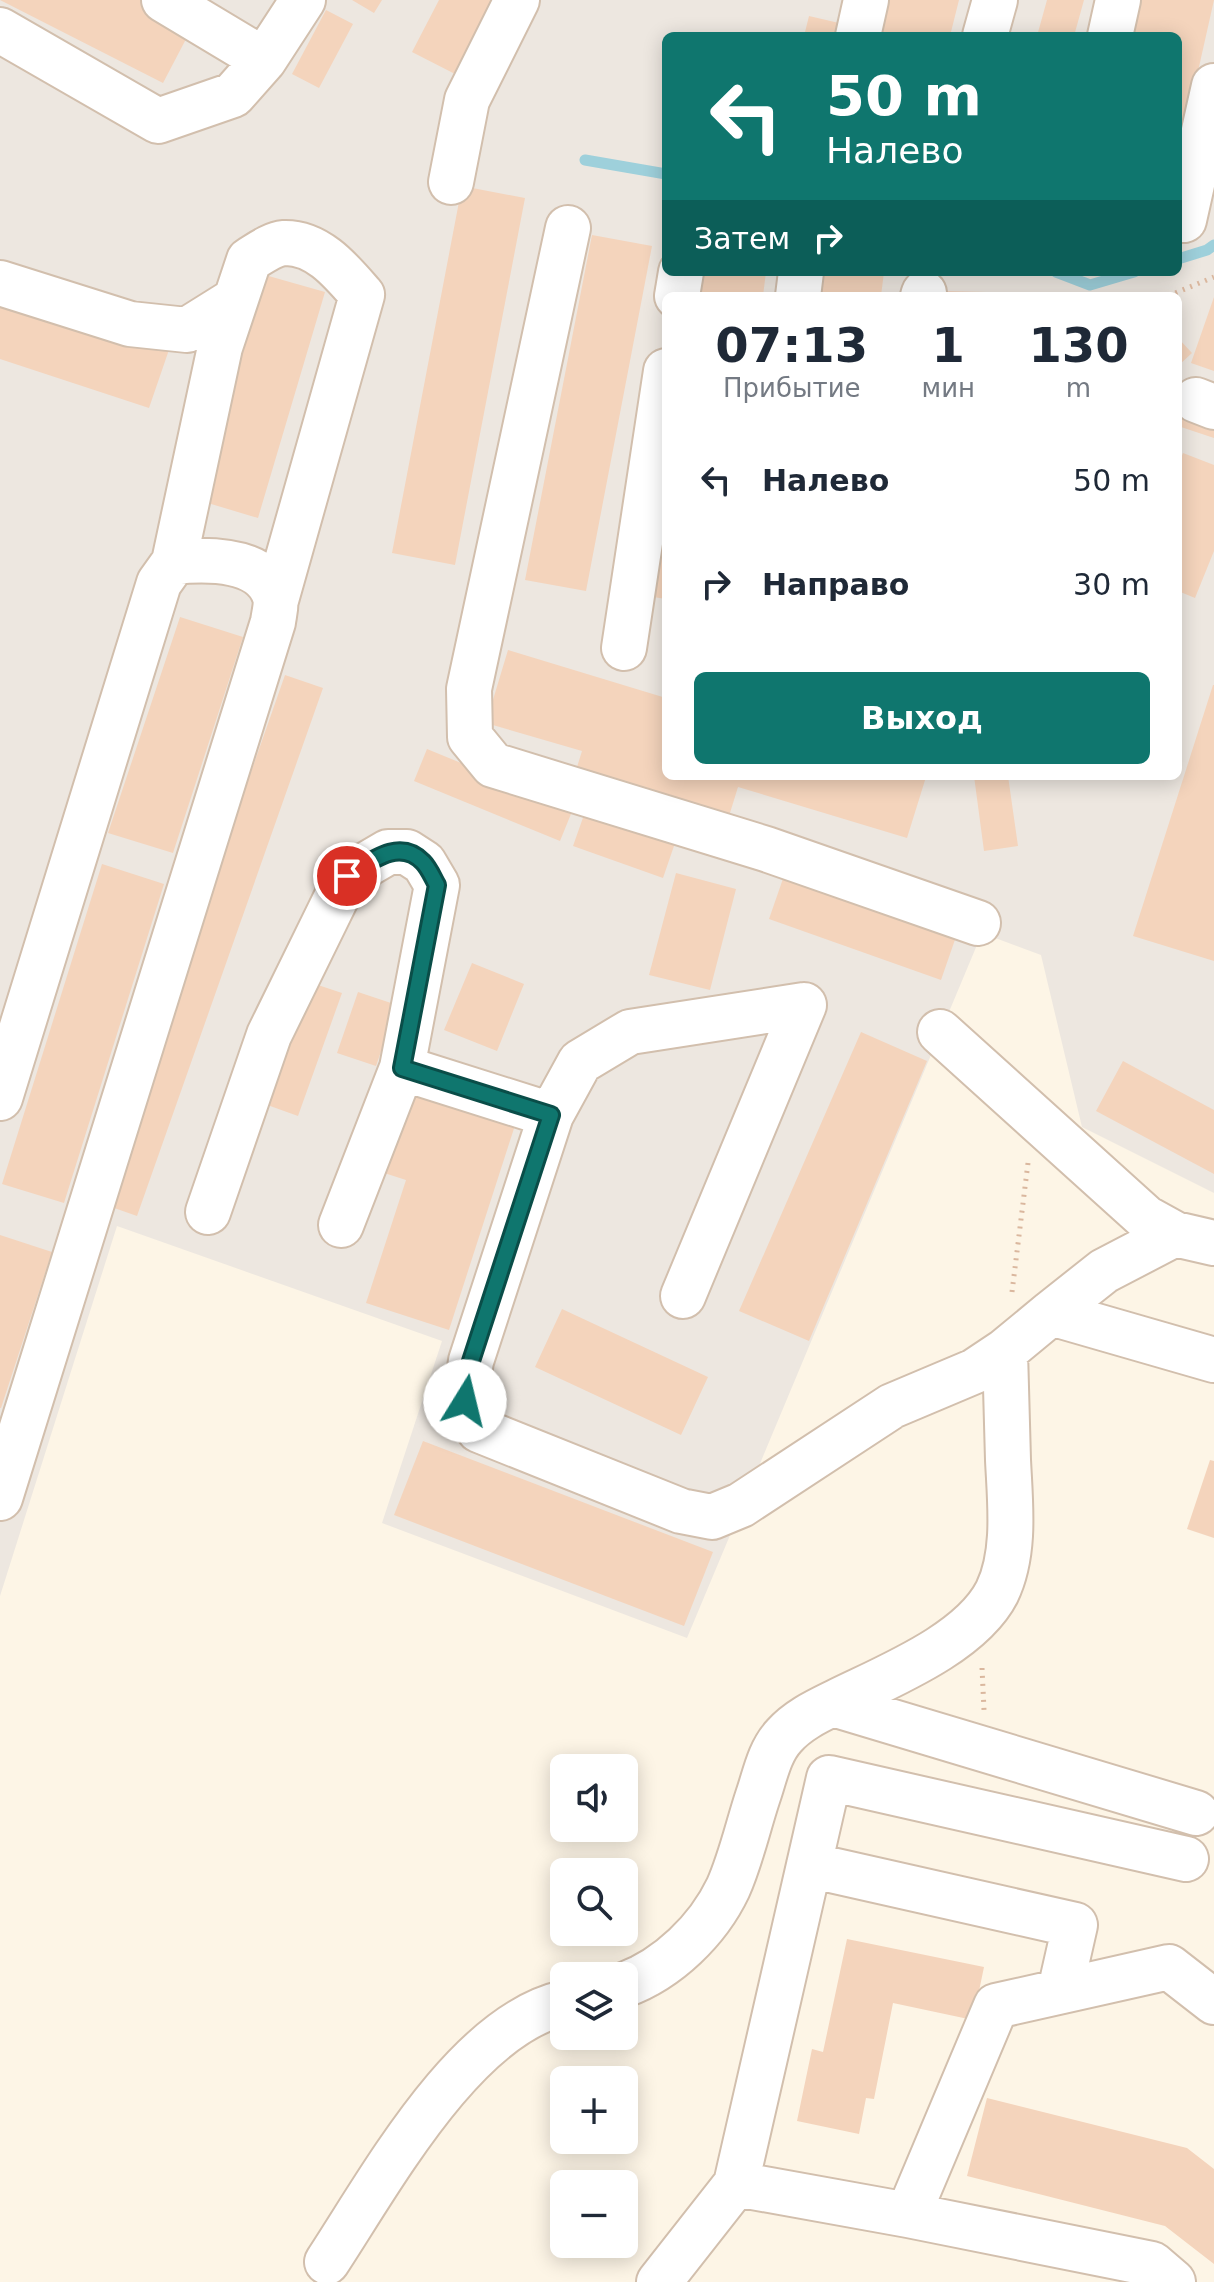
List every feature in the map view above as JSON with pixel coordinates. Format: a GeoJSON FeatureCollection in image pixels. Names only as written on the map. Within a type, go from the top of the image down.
{"type":"FeatureCollection","features":[{"type":"Feature","properties":{"kind":"street"},"geometry":{"type":"LineString","coordinates":[[164,0],[264,60]]}},
{"type":"Feature","properties":{"kind":"street"},"geometry":{"type":"LineString","coordinates":[[0,30],[158,121],[233,95],[264,60],[303,0]]}},
{"type":"Feature","properties":{"kind":"street"},"geometry":{"type":"LineString","coordinates":[[451,182],[467,100],[517,0]]}},
{"type":"Feature","properties":{"kind":"street"},"geometry":{"type":"LineString","coordinates":[[859,32],[866,0]]}},
{"type":"Feature","properties":{"kind":"street"},"geometry":{"type":"LineString","coordinates":[[986,32],[995,0]]}},
{"type":"Feature","properties":{"kind":"street"},"geometry":{"type":"LineString","coordinates":[[1111,32],[1118,0]]}},
{"type":"Feature","properties":{"kind":"street"},"geometry":{"type":"LineString","coordinates":[[1184,220],[1214,86]]}},
{"type":"Feature","properties":{"kind":"street"},"geometry":{"type":"LineString","coordinates":[[568,228],[469,689],[470,737],[493,765],[766,849],[978,923]]}},
{"type":"Feature","properties":{"kind":"street"},"geometry":{"type":"LineString","coordinates":[[0,1098],[159,583],[174,562],[220,347],[249,260],[282,243],[305,246],[337,265],[362,295],[268,637],[0,1498]]}},
{"type":"Feature","properties":{"kind":"street"},"geometry":{"type":"LineString","coordinates":[[0,283],[130,324],[187,330],[235,300]]}},
{"type":"Feature","properties":{"kind":"street"},"geometry":{"type":"LineString","coordinates":[[624,648],[662,397]]}},
{"type":"Feature","properties":{"kind":"street"},"geometry":{"type":"LineString","coordinates":[[174,562],[207,559],[252,571],[269,583],[276,600]]}},
{"type":"Feature","properties":{"kind":"street"},"geometry":{"type":"LineString","coordinates":[[208,1212],[269,1035],[347,876],[388,852],[407,852],[424,863],[437,885],[402,1068],[341,1225]]}},
{"type":"Feature","properties":{"kind":"street"},"geometry":{"type":"LineString","coordinates":[[683,1296],[804,1005],[630,1032],[580,1062],[551,1115],[471,1361],[465,1401],[479,1430],[681,1511],[712,1517],[741,1505],[892,1406],[975,1371],[1005,1351],[1104,1271],[1194,1239]]}},
{"type":"Feature","properties":{"kind":"street"},"geometry":{"type":"LineString","coordinates":[[940,1032],[1122,1199],[1146,1218],[1194,1239]]}},
{"type":"Feature","properties":{"kind":"street"},"geometry":{"type":"LineString","coordinates":[[402,1068],[551,1115]]}},
{"type":"Feature","properties":{"kind":"street"},"geometry":{"type":"LineString","coordinates":[[1051,1313],[1214,1360]]}},
{"type":"Feature","properties":{"kind":"street"},"geometry":{"type":"LineString","coordinates":[[638,1979],[668,1960],[696,1936],[713,1913],[728,1887],[768,1764],[783,1737],[804,1719],[901,1670],[955,1637],[980,1616],[997,1592],[1005,1568],[1010,1524],[1005,1351]]}},
{"type":"Feature","properties":{"kind":"street"},"geometry":{"type":"LineString","coordinates":[[833,1704],[1196,1813]]}},
{"type":"Feature","properties":{"kind":"street"},"geometry":{"type":"LineString","coordinates":[[659,2282],[736,2184],[829,1778],[1186,1859]]}},
{"type":"Feature","properties":{"kind":"street"},"geometry":{"type":"LineString","coordinates":[[809,1865],[1075,1925],[1060,1991]]}},
{"type":"Feature","properties":{"kind":"street"},"geometry":{"type":"LineString","coordinates":[[908,2215],[996,2006],[1169,1967],[1214,2002]]}},
{"type":"Feature","properties":{"kind":"street"},"geometry":{"type":"LineString","coordinates":[[327,2262],[453,2079],[518,2021],[550,2006]]}},
{"type":"Feature","properties":{"kind":"street"},"geometry":{"type":"LineString","coordinates":[[736,2184],[1152,2264],[1173,2282]]}},
{"type":"Feature","properties":{"kind":"path"},"geometry":{"type":"LineString","coordinates":[[1178,292],[1214,277]]}},
{"type":"Feature","properties":{"kind":"path"},"geometry":{"type":"LineString","coordinates":[[1005,1351],[1034,1119]]}},
{"type":"Feature","properties":{"kind":"shaded area"},"geometry":{"type":"Polygon","coordinates":[[[0,0],[1214,0],[1214,1193],[1082,1127],[1041,955],[982,933],[687,1638],[382,1523],[442,1341],[117,1226],[0,1596],[0,0]]]}},
{"type":"Feature","properties":{"kind":"building"},"geometry":{"type":"Polygon","coordinates":[[[0,0],[157,0],[196,20],[163,83],[0,0]]]}},
{"type":"Feature","properties":{"kind":"building"},"geometry":{"type":"Polygon","coordinates":[[[352,0],[382,0],[374,13],[352,0]]]}},
{"type":"Feature","properties":{"kind":"building"},"geometry":{"type":"Polygon","coordinates":[[[439,0],[493,0],[455,74],[412,52],[439,0]]]}},
{"type":"Feature","properties":{"kind":"building"},"geometry":{"type":"Polygon","coordinates":[[[881,0],[959,0],[951,32],[873,32],[881,0]]]}},
{"type":"Feature","properties":{"kind":"building"},"geometry":{"type":"Polygon","coordinates":[[[1047,0],[1084,0],[1075,32],[1038,32],[1047,0]]]}},
{"type":"Feature","properties":{"kind":"building"},"geometry":{"type":"Polygon","coordinates":[[[1135,0],[1214,0],[1182,143],[1182,32],[1127,32],[1135,0]]]}},
{"type":"Feature","properties":{"kind":"building"},"geometry":{"type":"Polygon","coordinates":[[[326,10],[353,24],[319,88],[292,74],[326,10]]]}},
{"type":"Feature","properties":{"kind":"building"},"geometry":{"type":"Polygon","coordinates":[[[809,16],[839,23],[837,32],[805,32],[809,16]]]}},
{"type":"Feature","properties":{"kind":"building"},"geometry":{"type":"Polygon","coordinates":[[[462,186],[525,198],[455,565],[392,553],[462,186]]]}},
{"type":"Feature","properties":{"kind":"building"},"geometry":{"type":"Polygon","coordinates":[[[592,235],[652,246],[586,591],[525,580],[592,235]]]}},
{"type":"Feature","properties":{"kind":"building"},"geometry":{"type":"Polygon","coordinates":[[[258,273],[325,292],[258,518],[191,498],[258,273]]]}},
{"type":"Feature","properties":{"kind":"building"},"geometry":{"type":"Polygon","coordinates":[[[702,276],[766,276],[764,292],[700,292],[702,276]]]}},
{"type":"Feature","properties":{"kind":"building"},"geometry":{"type":"Polygon","coordinates":[[[824,276],[884,276],[882,292],[822,292],[824,276]]]}},
{"type":"Feature","properties":{"kind":"building"},"geometry":{"type":"Polygon","coordinates":[[[0,284],[172,341],[149,408],[0,359],[0,284]]]}},
{"type":"Feature","properties":{"kind":"building"},"geometry":{"type":"Polygon","coordinates":[[[1214,297],[1214,371],[1191,363],[1214,297]]]}},
{"type":"Feature","properties":{"kind":"building"},"geometry":{"type":"Polygon","coordinates":[[[1182,342],[1192,353],[1182,362],[1182,342]]]}},
{"type":"Feature","properties":{"kind":"building"},"geometry":{"type":"Polygon","coordinates":[[[1182,409],[1214,412],[1214,438],[1182,427],[1182,409]]]}},
{"type":"Feature","properties":{"kind":"building"},"geometry":{"type":"Polygon","coordinates":[[[1183,453],[1214,465],[1214,551],[1195,598],[1182,593],[1183,453]]]}},
{"type":"Feature","properties":{"kind":"building"},"geometry":{"type":"Polygon","coordinates":[[[662,534],[662,598],[653,597],[662,534]]]}},
{"type":"Feature","properties":{"kind":"building"},"geometry":{"type":"Polygon","coordinates":[[[180,617],[243,637],[173,853],[108,833],[180,617]]]}},
{"type":"Feature","properties":{"kind":"building"},"geometry":{"type":"Polygon","coordinates":[[[508,650],[662,697],[662,780],[925,780],[907,838],[738,787],[725,829],[572,783],[582,751],[486,723],[508,650]]]}},
{"type":"Feature","properties":{"kind":"building"},"geometry":{"type":"Polygon","coordinates":[[[285,675],[323,688],[137,1216],[100,1203],[285,675]]]}},
{"type":"Feature","properties":{"kind":"building"},"geometry":{"type":"Polygon","coordinates":[[[1214,685],[1214,961],[1133,936],[1214,685]]]}},
{"type":"Feature","properties":{"kind":"building"},"geometry":{"type":"Polygon","coordinates":[[[427,749],[573,809],[560,841],[414,781],[427,749]]]}},
{"type":"Feature","properties":{"kind":"building"},"geometry":{"type":"Polygon","coordinates":[[[975,780],[1009,780],[1018,846],[984,851],[975,780]]]}},
{"type":"Feature","properties":{"kind":"building"},"geometry":{"type":"Polygon","coordinates":[[[585,812],[675,843],[663,878],[573,846],[585,812]]]}},
{"type":"Feature","properties":{"kind":"building"},"geometry":{"type":"Polygon","coordinates":[[[102,864],[164,884],[64,1203],[2,1184],[102,864]]]}},
{"type":"Feature","properties":{"kind":"building"},"geometry":{"type":"Polygon","coordinates":[[[786,870],[958,931],[941,980],[769,919],[786,870]]]}},
{"type":"Feature","properties":{"kind":"building"},"geometry":{"type":"Polygon","coordinates":[[[676,873],[736,889],[710,990],[649,975],[676,873]]]}},
{"type":"Feature","properties":{"kind":"building"},"geometry":{"type":"Polygon","coordinates":[[[472,963],[524,984],[497,1051],[444,1030],[472,963]]]}},
{"type":"Feature","properties":{"kind":"building"},"geometry":{"type":"Polygon","coordinates":[[[303,980],[342,993],[298,1116],[259,1102],[303,980]]]}},
{"type":"Feature","properties":{"kind":"building"},"geometry":{"type":"Polygon","coordinates":[[[358,992],[397,1005],[376,1066],[337,1053],[358,992]]]}},
{"type":"Feature","properties":{"kind":"building"},"geometry":{"type":"Polygon","coordinates":[[[861,1032],[927,1061],[809,1341],[739,1311],[861,1032]]]}},
{"type":"Feature","properties":{"kind":"building"},"geometry":{"type":"Polygon","coordinates":[[[1123,1061],[1214,1110],[1214,1174],[1096,1111],[1123,1061]]]}},
{"type":"Feature","properties":{"kind":"building"},"geometry":{"type":"Polygon","coordinates":[[[407,1081],[518,1116],[449,1330],[366,1303],[406,1180],[378,1171],[407,1081]]]}},
{"type":"Feature","properties":{"kind":"building"},"geometry":{"type":"Polygon","coordinates":[[[0,1235],[52,1252],[1,1408],[0,1408],[0,1235]]]}},
{"type":"Feature","properties":{"kind":"building"},"geometry":{"type":"Polygon","coordinates":[[[562,1309],[708,1377],[681,1435],[535,1367],[562,1309]]]}},
{"type":"Feature","properties":{"kind":"building"},"geometry":{"type":"Polygon","coordinates":[[[423,1441],[713,1552],[684,1626],[394,1515],[423,1441]]]}},
{"type":"Feature","properties":{"kind":"building"},"geometry":{"type":"Polygon","coordinates":[[[1210,1460],[1214,1461],[1214,1538],[1187,1529],[1210,1460]]]}},
{"type":"Feature","properties":{"kind":"building"},"geometry":{"type":"Polygon","coordinates":[[[847,1939],[984,1967],[973,2020],[893,2003],[874,2099],[866,2098],[859,2134],[797,2121],[812,2049],[823,2052],[847,1939]]]}},
{"type":"Feature","properties":{"kind":"building"},"geometry":{"type":"Polygon","coordinates":[[[987,2098],[1187,2148],[1214,2169],[1214,2264],[1165,2226],[967,2176],[987,2098]]]}},
{"type":"Feature","properties":{"kind":"waterway"},"geometry":{"type":"LineString","coordinates":[[585,160],[662,173]]}},
{"type":"Feature","properties":{"kind":"waterway"},"geometry":{"type":"LineString","coordinates":[[1182,258],[1214,245]]}},
{"type":"Feature","properties":{"kind":"waterway"},"geometry":{"type":"LineString","coordinates":[[1066,276],[1090,285],[1120,276]]}},
{"type":"Feature","properties":{"kind":"route"},"geometry":{"type":"LineString","coordinates":[[347,876],[388,852],[407,852],[424,863],[437,885],[402,1068],[551,1115],[471,1361],[465,1401]]}}]}
